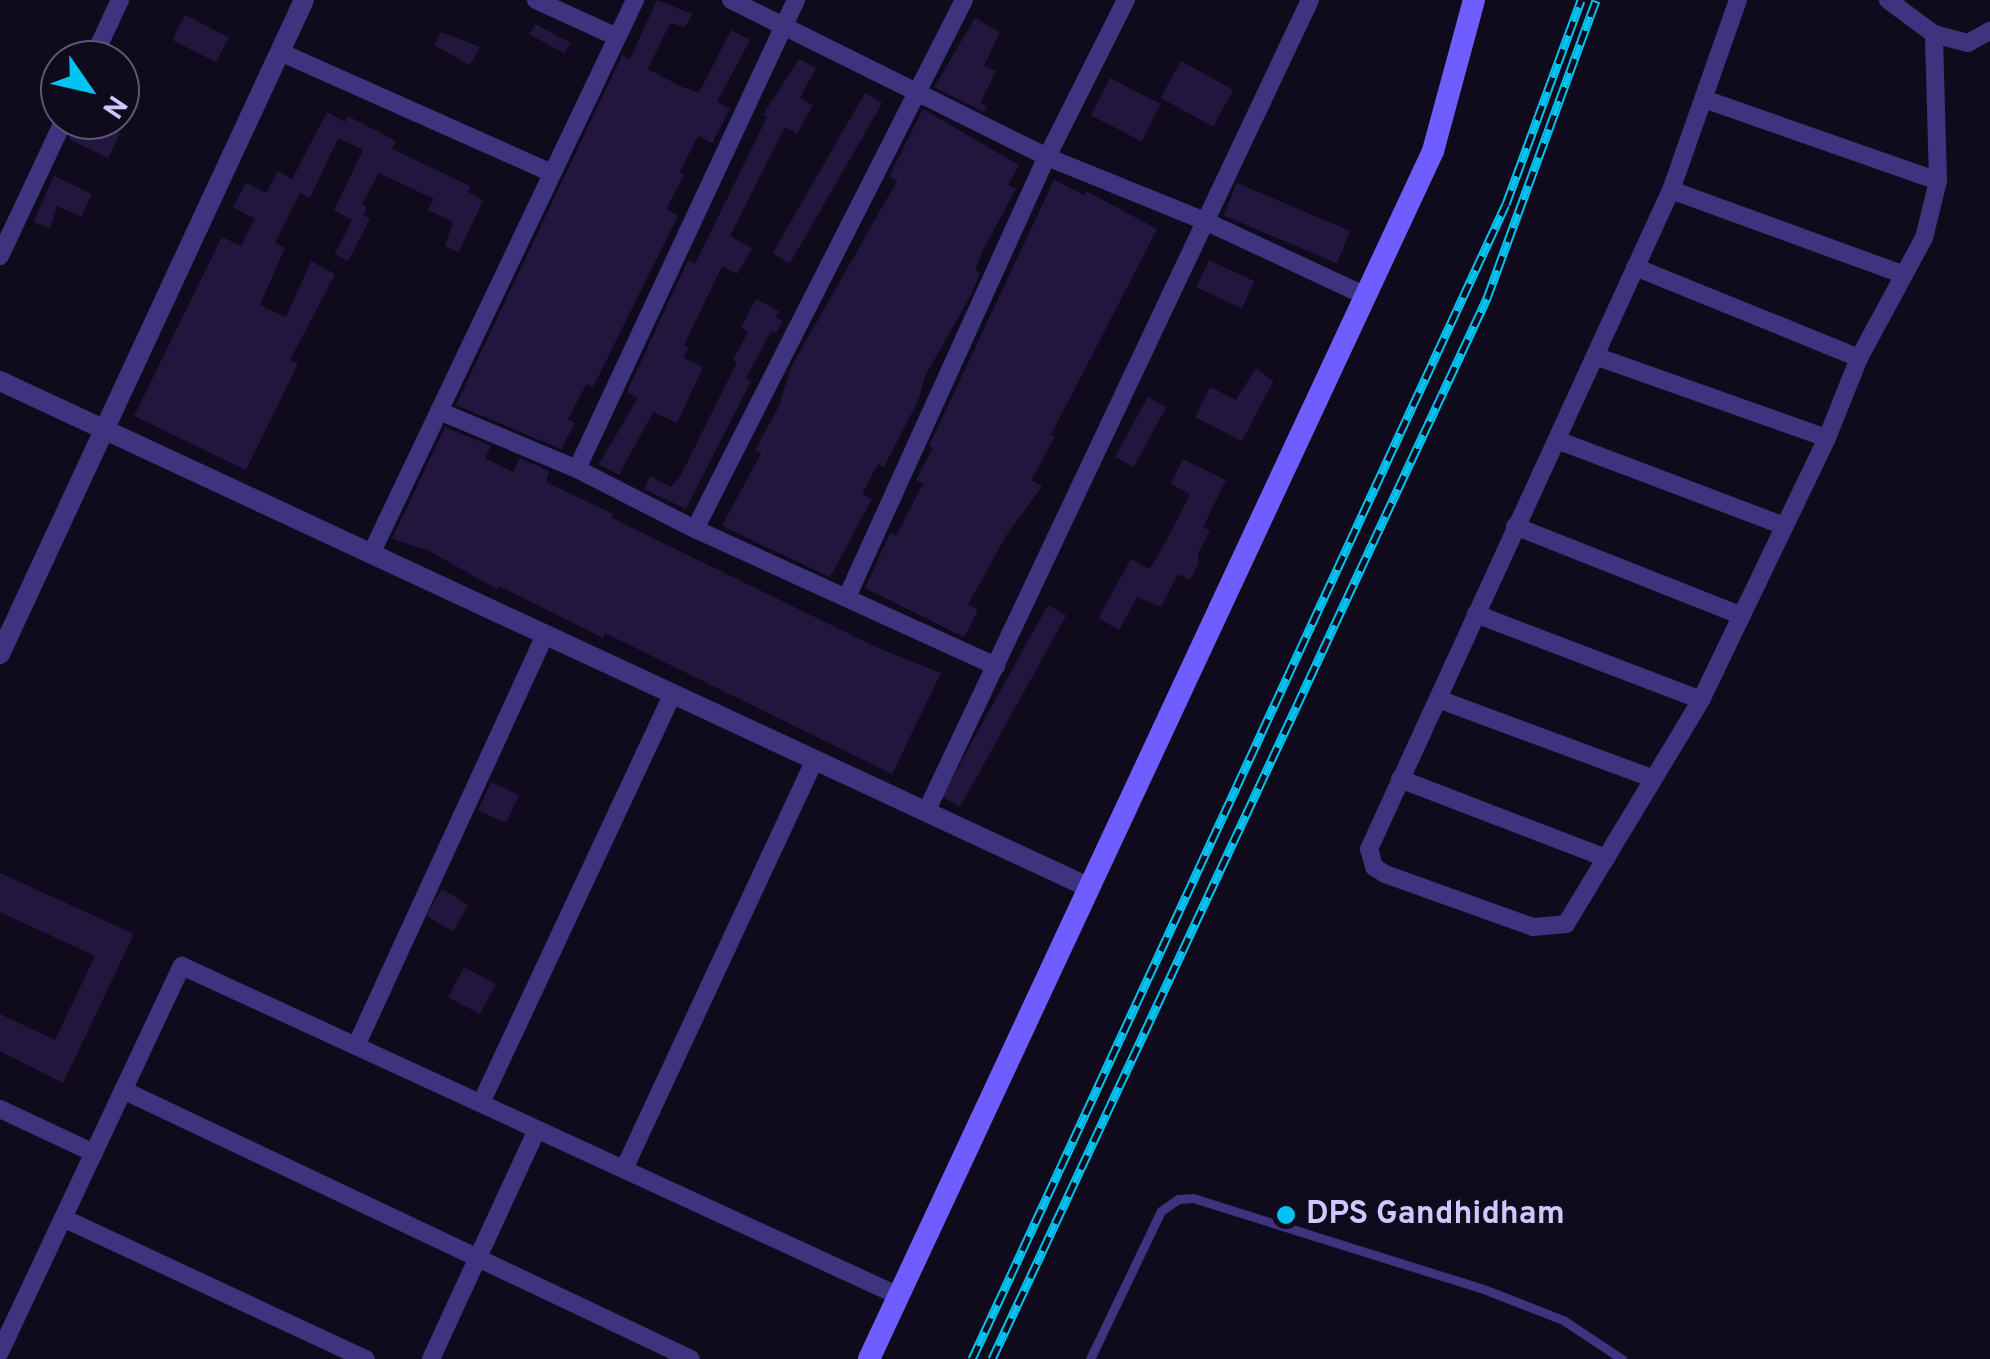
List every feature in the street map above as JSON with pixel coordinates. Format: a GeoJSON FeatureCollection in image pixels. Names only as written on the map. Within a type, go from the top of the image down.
{"type":"FeatureCollection","features":[{"type":"Feature","properties":{"kind":"main road"},"geometry":{"type":"LineString","coordinates":[[870,1359],[1433,151],[1474,0]]}},
{"type":"Feature","properties":{"kind":"street"},"geometry":{"type":"LineString","coordinates":[[101,40],[120,0]]}},
{"type":"Feature","properties":{"kind":"street"},"geometry":{"type":"LineString","coordinates":[[0,654],[304,0]]}},
{"type":"Feature","properties":{"kind":"street"},"geometry":{"type":"LineString","coordinates":[[536,0],[617,37]]}},
{"type":"Feature","properties":{"kind":"street"},"geometry":{"type":"LineString","coordinates":[[371,554],[635,0]]}},
{"type":"Feature","properties":{"kind":"street"},"geometry":{"type":"LineString","coordinates":[[731,0],[1046,158],[1206,221],[1366,296]]}},
{"type":"Feature","properties":{"kind":"street"},"geometry":{"type":"LineString","coordinates":[[576,469],[796,0]]}},
{"type":"Feature","properties":{"kind":"street"},"geometry":{"type":"LineString","coordinates":[[695,529],[964,0]]}},
{"type":"Feature","properties":{"kind":"street"},"geometry":{"type":"LineString","coordinates":[[847,597],[1046,158],[1126,0]]}},
{"type":"Feature","properties":{"kind":"street"},"geometry":{"type":"LineString","coordinates":[[926,812],[1310,0]]}},
{"type":"Feature","properties":{"kind":"street"},"geometry":{"type":"LineString","coordinates":[[1738,0],[1672,190],[1514,526],[1369,849],[1374,867],[1384,874],[1533,927],[1566,924],[1702,700],[1827,438],[1859,358],[1924,238],[1938,182],[1934,34]]}},
{"type":"Feature","properties":{"kind":"street"},"geometry":{"type":"LineString","coordinates":[[1888,0],[1934,34],[1968,42],[1990,31]]}},
{"type":"Feature","properties":{"kind":"street"},"geometry":{"type":"LineString","coordinates":[[280,52],[552,174]]}},
{"type":"Feature","properties":{"kind":"street"},"geometry":{"type":"LineString","coordinates":[[1704,98],[1938,182]]}},
{"type":"Feature","properties":{"kind":"street"},"geometry":{"type":"LineString","coordinates":[[0,256],[55,140]]}},
{"type":"Feature","properties":{"kind":"street"},"geometry":{"type":"LineString","coordinates":[[1672,190],[1904,275]]}},
{"type":"Feature","properties":{"kind":"street"},"geometry":{"type":"LineString","coordinates":[[1636,267],[1859,358]]}},
{"type":"Feature","properties":{"kind":"street"},"geometry":{"type":"LineString","coordinates":[[1595,356],[1827,438]]}},
{"type":"Feature","properties":{"kind":"street"},"geometry":{"type":"LineString","coordinates":[[0,381],[1090,888]]}},
{"type":"Feature","properties":{"kind":"street"},"geometry":{"type":"LineString","coordinates":[[439,410],[576,469],[695,529],[996,666]]}},
{"type":"Feature","properties":{"kind":"street"},"geometry":{"type":"LineString","coordinates":[[1557,440],[1784,526]]}},
{"type":"Feature","properties":{"kind":"street"},"geometry":{"type":"LineString","coordinates":[[1514,526],[1742,616]]}},
{"type":"Feature","properties":{"kind":"street"},"geometry":{"type":"LineString","coordinates":[[1476,614],[1702,700]]}},
{"type":"Feature","properties":{"kind":"street"},"geometry":{"type":"LineString","coordinates":[[356,1046],[545,635]]}},
{"type":"Feature","properties":{"kind":"street"},"geometry":{"type":"LineString","coordinates":[[481,1104],[673,694]]}},
{"type":"Feature","properties":{"kind":"street"},"geometry":{"type":"LineString","coordinates":[[1438,699],[1654,779]]}},
{"type":"Feature","properties":{"kind":"street"},"geometry":{"type":"LineString","coordinates":[[624,1169],[815,760]]}},
{"type":"Feature","properties":{"kind":"street"},"geometry":{"type":"LineString","coordinates":[[1400,780],[1606,858]]}},
{"type":"Feature","properties":{"kind":"street"},"geometry":{"type":"LineString","coordinates":[[18,1359],[0,1352],[182,966],[899,1296]]}},
{"type":"Feature","properties":{"kind":"street"},"geometry":{"type":"LineString","coordinates":[[123,1090],[691,1359]]}},
{"type":"Feature","properties":{"kind":"street"},"geometry":{"type":"LineString","coordinates":[[0,1110],[94,1153]]}},
{"type":"Feature","properties":{"kind":"street"},"geometry":{"type":"LineString","coordinates":[[430,1359],[538,1130]]}},
{"type":"Feature","properties":{"kind":"street"},"geometry":{"type":"LineString","coordinates":[[63,1218],[366,1359]]}},
{"type":"Feature","properties":{"kind":"lane"},"geometry":{"type":"LineString","coordinates":[[1090,1359],[1161,1211],[1178,1199],[1193,1198],[1486,1290],[1562,1320],[1622,1359]]}},
{"type":"Feature","properties":{"kind":"building"},"geometry":{"type":"Polygon","coordinates":[[[657,0],[692,14],[685,27],[670,23],[648,69],[682,87],[699,93],[731,30],[750,40],[717,102],[730,109],[712,143],[698,136],[679,173],[684,175],[666,209],[678,216],[593,387],[587,383],[568,419],[575,423],[561,449],[456,405],[622,55],[630,59],[657,0]]]}},
{"type":"Feature","properties":{"kind":"building"},"geometry":{"type":"Polygon","coordinates":[[[185,15],[229,37],[216,62],[172,40],[185,15]]]}},
{"type":"Feature","properties":{"kind":"building"},"geometry":{"type":"Polygon","coordinates":[[[975,18],[1000,32],[984,66],[996,71],[980,103],[986,106],[984,112],[934,87],[975,18]]]}},
{"type":"Feature","properties":{"kind":"building"},"geometry":{"type":"Polygon","coordinates":[[[535,24],[570,43],[565,53],[529,35],[535,24]]]}},
{"type":"Feature","properties":{"kind":"building"},"geometry":{"type":"Polygon","coordinates":[[[441,32],[480,47],[470,65],[434,45],[441,32]]]}},
{"type":"Feature","properties":{"kind":"building"},"geometry":{"type":"Polygon","coordinates":[[[799,59],[816,68],[800,98],[813,105],[797,134],[785,127],[730,236],[752,248],[737,274],[722,266],[684,345],[689,348],[683,358],[703,367],[677,423],[653,412],[619,475],[599,464],[638,398],[627,392],[688,260],[695,264],[767,117],[763,115],[799,59]]]}},
{"type":"Feature","properties":{"kind":"building"},"geometry":{"type":"Polygon","coordinates":[[[1181,61],[1233,90],[1213,127],[1161,98],[1181,61]]]}},
{"type":"Feature","properties":{"kind":"building"},"geometry":{"type":"Polygon","coordinates":[[[1110,78],[1161,104],[1142,141],[1091,115],[1110,78]]]}},
{"type":"Feature","properties":{"kind":"building"},"geometry":{"type":"Polygon","coordinates":[[[865,93],[882,103],[790,263],[772,253],[865,93]]]}},
{"type":"Feature","properties":{"kind":"building"},"geometry":{"type":"Polygon","coordinates":[[[923,109],[1019,165],[1008,185],[1016,189],[984,248],[971,295],[925,376],[918,401],[884,467],[878,464],[862,494],[872,499],[830,577],[722,526],[761,453],[755,450],[779,406],[791,367],[897,181],[889,177],[923,109]]]}},
{"type":"Feature","properties":{"kind":"building"},"geometry":{"type":"Polygon","coordinates":[[[327,112],[345,122],[348,116],[396,141],[392,149],[470,186],[468,192],[483,200],[459,252],[445,246],[453,222],[428,210],[434,199],[379,173],[362,204],[367,207],[363,215],[370,219],[348,261],[335,254],[352,220],[334,210],[363,150],[338,138],[310,198],[300,193],[275,243],[285,248],[260,305],[286,317],[311,261],[335,274],[290,360],[298,364],[246,470],[134,416],[222,237],[241,246],[255,219],[233,207],[246,183],[266,193],[278,171],[292,179],[327,112]]]}},
{"type":"Feature","properties":{"kind":"building"},"geometry":{"type":"Polygon","coordinates":[[[71,140],[117,140],[108,158],[71,140]]]}},
{"type":"Feature","properties":{"kind":"building"},"geometry":{"type":"Polygon","coordinates":[[[54,176],[92,194],[81,217],[57,206],[50,228],[33,222],[54,176]]]}},
{"type":"Feature","properties":{"kind":"building"},"geometry":{"type":"Polygon","coordinates":[[[1054,180],[1084,195],[1086,191],[1157,229],[1051,435],[1055,437],[1031,480],[1042,486],[1006,536],[968,604],[978,610],[964,637],[865,588],[890,533],[896,536],[923,484],[916,480],[933,448],[929,446],[1054,180]]]}},
{"type":"Feature","properties":{"kind":"building"},"geometry":{"type":"Polygon","coordinates":[[[1237,183],[1350,231],[1337,263],[1223,215],[1237,183]]]}},
{"type":"Feature","properties":{"kind":"building"},"geometry":{"type":"Polygon","coordinates":[[[1209,260],[1254,281],[1242,308],[1196,287],[1209,260]]]}},
{"type":"Feature","properties":{"kind":"building"},"geometry":{"type":"Polygon","coordinates":[[[756,299],[779,311],[776,317],[783,321],[776,333],[771,331],[746,378],[751,381],[686,509],[644,489],[650,476],[671,487],[681,475],[737,362],[733,360],[748,332],[741,328],[756,299]]]}},
{"type":"Feature","properties":{"kind":"building"},"geometry":{"type":"Polygon","coordinates":[[[1256,368],[1273,381],[1242,441],[1195,417],[1210,387],[1236,400],[1256,368]]]}},
{"type":"Feature","properties":{"kind":"building"},"geometry":{"type":"Polygon","coordinates":[[[1148,397],[1166,407],[1133,467],[1115,456],[1148,397]]]}},
{"type":"Feature","properties":{"kind":"building"},"geometry":{"type":"Polygon","coordinates":[[[445,427],[491,446],[485,458],[513,472],[520,458],[549,471],[546,482],[613,514],[612,518],[878,648],[941,673],[892,774],[605,633],[603,638],[499,586],[497,589],[427,550],[392,539],[445,427]]]}},
{"type":"Feature","properties":{"kind":"building"},"geometry":{"type":"Polygon","coordinates":[[[1183,459],[1226,480],[1203,527],[1210,531],[1198,553],[1198,564],[1190,580],[1178,574],[1161,607],[1137,597],[1119,630],[1098,618],[1131,559],[1150,569],[1171,532],[1190,494],[1171,484],[1183,459]]]}},
{"type":"Feature","properties":{"kind":"building"},"geometry":{"type":"Polygon","coordinates":[[[1048,605],[1066,615],[960,807],[942,797],[1048,605]]]}},
{"type":"Feature","properties":{"kind":"building"},"geometry":{"type":"Polygon","coordinates":[[[491,782],[519,795],[506,823],[478,810],[491,782]]]}},
{"type":"Feature","properties":{"kind":"building"},"geometry":{"type":"Polygon","coordinates":[[[0,873],[134,934],[63,1083],[0,1051],[0,1014],[55,1040],[95,956],[0,912],[0,873]]]}},
{"type":"Feature","properties":{"kind":"building"},"geometry":{"type":"Polygon","coordinates":[[[442,889],[469,905],[453,932],[426,916],[442,889]]]}},
{"type":"Feature","properties":{"kind":"building"},"geometry":{"type":"Polygon","coordinates":[[[464,967],[496,984],[480,1014],[448,997],[464,967]]]}},
{"type":"Feature","properties":{"kind":"railway"},"geometry":{"type":"LineString","coordinates":[[972,1359],[1506,204],[1581,0]]}},
{"type":"Feature","properties":{"kind":"railway"},"geometry":{"type":"LineString","coordinates":[[992,1359],[1487,298],[1596,0]]}},
{"type":"Feature","properties":{"kind":"place","name":"DPS Gandhidham"},"geometry":{"type":"Point","coordinates":[1286,1215]}}]}
